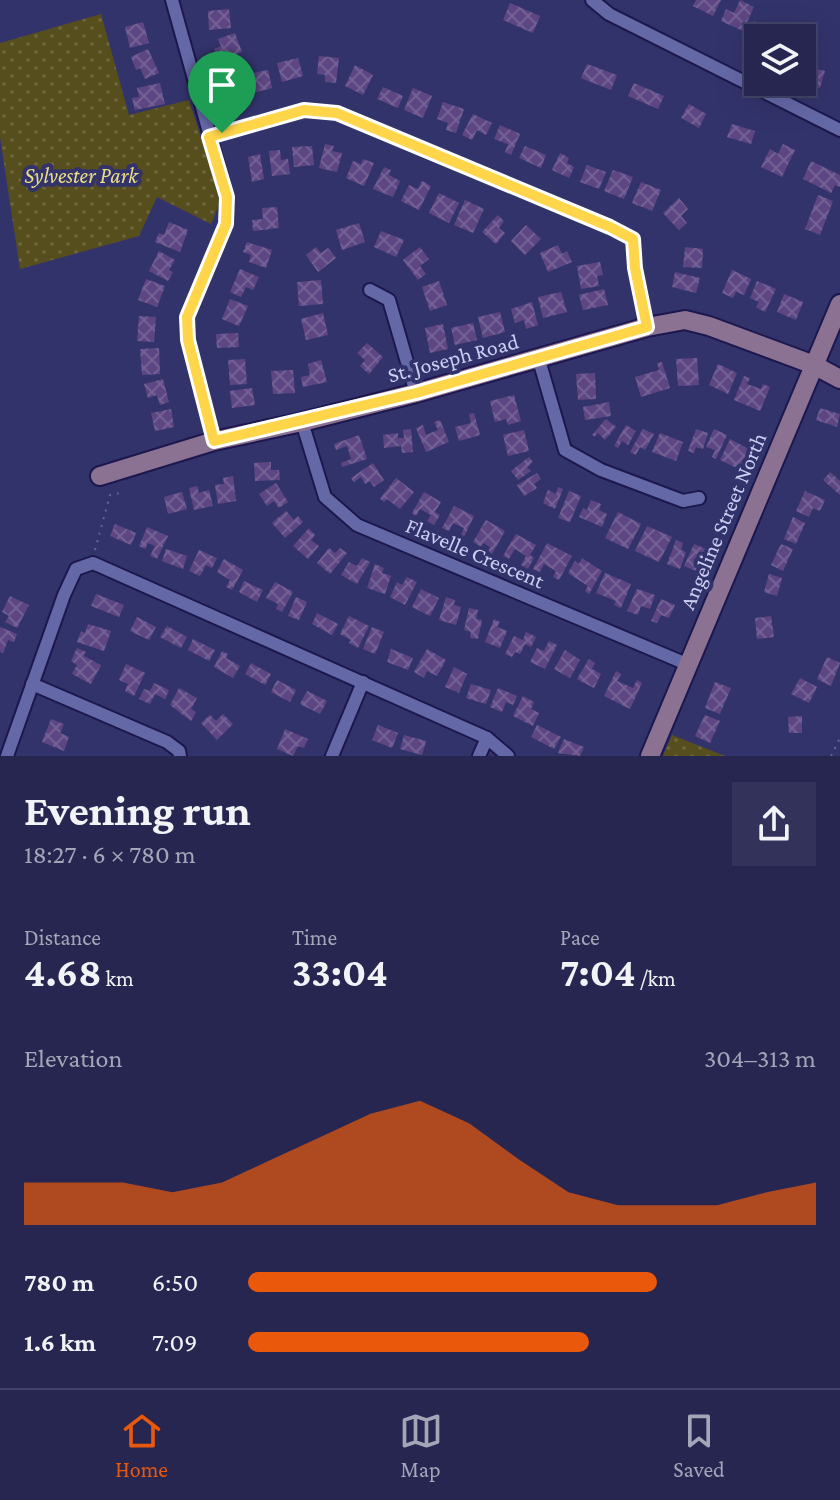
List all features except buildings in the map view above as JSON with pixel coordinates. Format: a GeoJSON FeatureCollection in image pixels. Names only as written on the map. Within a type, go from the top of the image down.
{"type":"FeatureCollection","features":[{"type":"Feature","properties":{"kind":"street"},"geometry":{"type":"LineString","coordinates":[[172,0],[227,197],[226,224],[187,317],[188,340],[214,441]]}},
{"type":"Feature","properties":{"kind":"street"},"geometry":{"type":"LineString","coordinates":[[592,0],[609,14],[840,130]]}},
{"type":"Feature","properties":{"kind":"street"},"geometry":{"type":"LineString","coordinates":[[209,137],[304,110],[337,113],[610,227],[633,239],[635,268],[647,327]]}},
{"type":"Feature","properties":{"kind":"street"},"geometry":{"type":"LineString","coordinates":[[370,290],[389,300],[416,393]]}},
{"type":"Feature","properties":{"kind":"street","name":"Angeline Street North"},"geometry":{"type":"LineString","coordinates":[[650,756],[840,304]]}},
{"type":"Feature","properties":{"kind":"street","name":"St. Joseph Road"},"geometry":{"type":"LineString","coordinates":[[100,476],[214,441],[416,393],[647,327],[685,320],[814,365],[840,379]]}},
{"type":"Feature","properties":{"kind":"street"},"geometry":{"type":"LineString","coordinates":[[539,360],[565,450],[601,470],[683,501],[699,498]]}},
{"type":"Feature","properties":{"kind":"street","name":"Flavelle Crescent"},"geometry":{"type":"LineString","coordinates":[[302,422],[325,497],[357,525],[689,665]]}},
{"type":"Feature","properties":{"kind":"street"},"geometry":{"type":"LineString","coordinates":[[7,756],[76,569],[93,563],[487,738],[508,756]]}},
{"type":"Feature","properties":{"kind":"street"},"geometry":{"type":"LineString","coordinates":[[332,756],[363,682]]}},
{"type":"Feature","properties":{"kind":"street"},"geometry":{"type":"LineString","coordinates":[[32,684],[167,742],[179,751],[180,756]]}},
{"type":"Feature","properties":{"kind":"street"},"geometry":{"type":"LineString","coordinates":[[479,756],[487,738]]}},
{"type":"Feature","properties":{"kind":"path"},"geometry":{"type":"LineString","coordinates":[[93,563],[110,495],[120,493]]}},
{"type":"Feature","properties":{"kind":"path"},"geometry":{"type":"LineString","coordinates":[[831,756],[840,738]]}},
{"type":"Feature","properties":{"kind":"green space","name":"Sylvester Park"},"geometry":{"type":"Polygon","coordinates":[[[101,14],[129,115],[189,100],[221,200],[211,224],[157,197],[139,236],[20,269],[0,137],[0,43],[101,14]]]}},
{"type":"Feature","properties":{"kind":"green space"},"geometry":{"type":"Polygon","coordinates":[[[672,735],[725,756],[663,756],[672,735]]]}},
{"type":"Feature","properties":{"kind":"route"},"geometry":{"type":"LineString","coordinates":[[304,110],[337,113],[610,227],[633,239],[635,268],[647,327],[416,393],[214,441],[188,340],[187,317],[226,224],[227,197],[209,137],[222,133],[304,110]]}}]}
